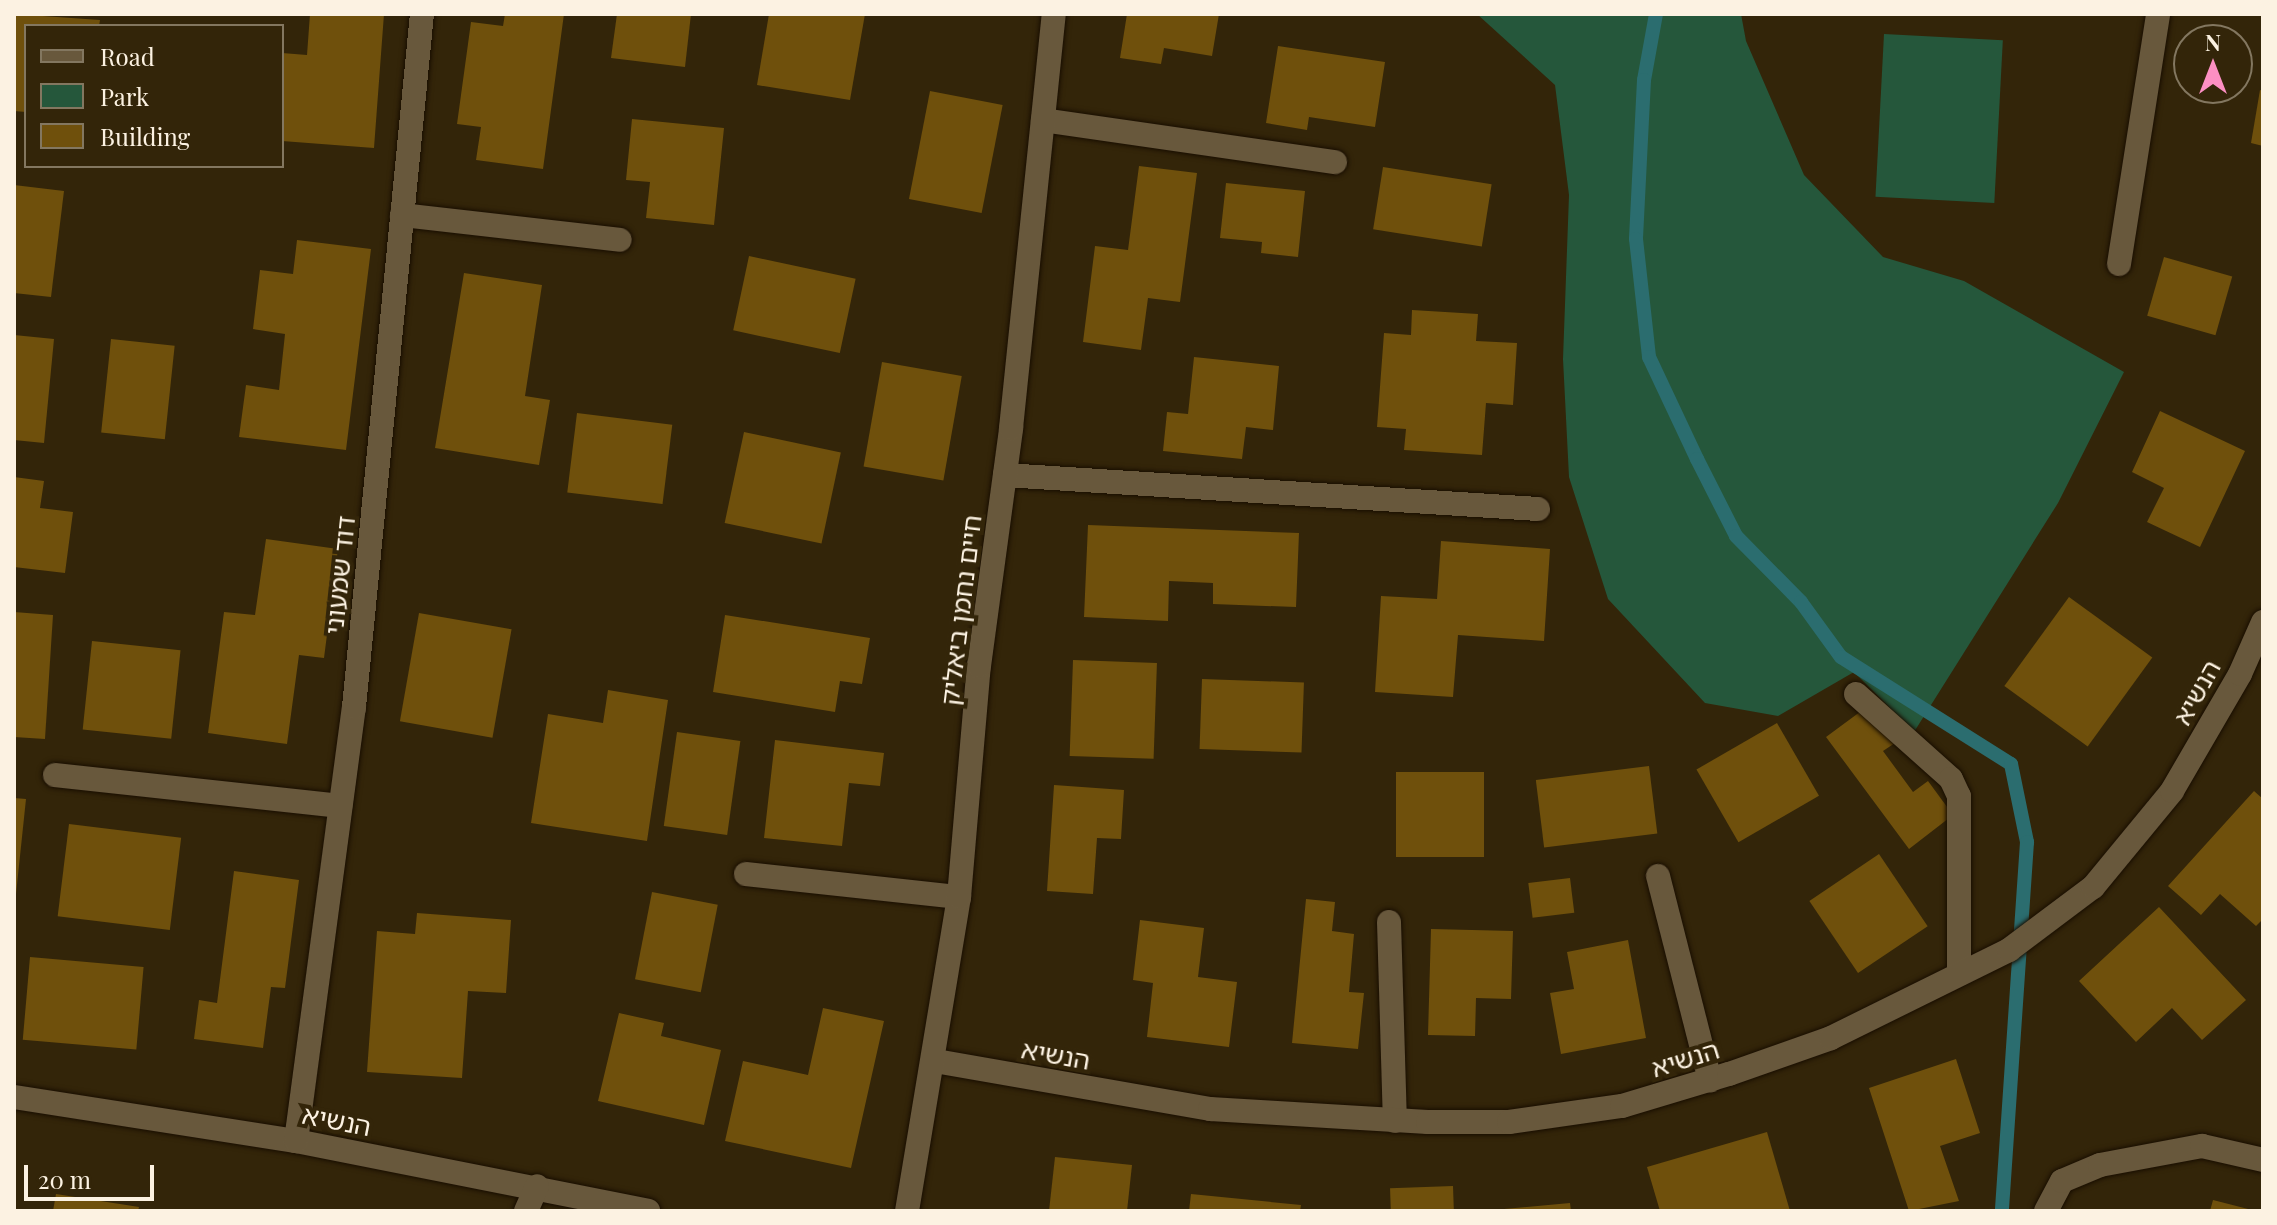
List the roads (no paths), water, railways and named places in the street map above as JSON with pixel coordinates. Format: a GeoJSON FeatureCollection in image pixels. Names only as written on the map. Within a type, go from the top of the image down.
{"type":"FeatureCollection","features":[{"type":"Feature","properties":{"kind":"street","name":"דוד שמעוני"},"geometry":{"type":"LineString","coordinates":[[296,1141],[340,806],[422,14]]}},
{"type":"Feature","properties":{"kind":"street","name":"חיים נחמן ביאליק"},"geometry":{"type":"LineString","coordinates":[[907,1211],[935,1061],[959,897],[979,666],[1005,475],[1054,14]]}},
{"type":"Feature","properties":{"kind":"street"},"geometry":{"type":"LineString","coordinates":[[2119,264],[2158,14]]}},
{"type":"Feature","properties":{"kind":"street"},"geometry":{"type":"LineString","coordinates":[[1043,120],[1335,162]]}},
{"type":"Feature","properties":{"kind":"street"},"geometry":{"type":"LineString","coordinates":[[402,215],[620,240]]}},
{"type":"Feature","properties":{"kind":"street"},"geometry":{"type":"LineString","coordinates":[[1005,475],[1538,509]]}},
{"type":"Feature","properties":{"kind":"street","name":"הנשיא"},"geometry":{"type":"LineString","coordinates":[[935,1061],[1210,1109],[1395,1121],[1509,1122],[1622,1106],[1710,1080],[1831,1038],[2009,950],[2093,887],[2172,791],[2240,674],[2263,622]]}},
{"type":"Feature","properties":{"kind":"street"},"geometry":{"type":"LineString","coordinates":[[1856,694],[1951,779],[1959,796],[1959,974]]}},
{"type":"Feature","properties":{"kind":"street"},"geometry":{"type":"LineString","coordinates":[[55,775],[340,806]]}},
{"type":"Feature","properties":{"kind":"street"},"geometry":{"type":"LineString","coordinates":[[746,874],[959,897]]}},
{"type":"Feature","properties":{"kind":"street"},"geometry":{"type":"LineString","coordinates":[[1658,876],[1710,1080]]}},
{"type":"Feature","properties":{"kind":"street"},"geometry":{"type":"LineString","coordinates":[[1389,922],[1395,1121]]}},
{"type":"Feature","properties":{"kind":"street","name":"הנשיא"},"geometry":{"type":"LineString","coordinates":[[14,1097],[296,1141],[537,1186],[648,1211]]}},
{"type":"Feature","properties":{"kind":"street"},"geometry":{"type":"LineString","coordinates":[[2046,1211],[2062,1181],[2100,1165],[2202,1146],[2263,1160]]}},
{"type":"Feature","properties":{"kind":"street"},"geometry":{"type":"LineString","coordinates":[[526,1211],[537,1186]]}},
{"type":"Feature","properties":{"kind":"waterway"},"geometry":{"type":"LineString","coordinates":[[1656,14],[1644,80],[1636,239],[1649,357],[1697,459],[1736,536],[1801,602],[1841,657],[2011,764],[2027,842],[2002,1211]]}}]}
